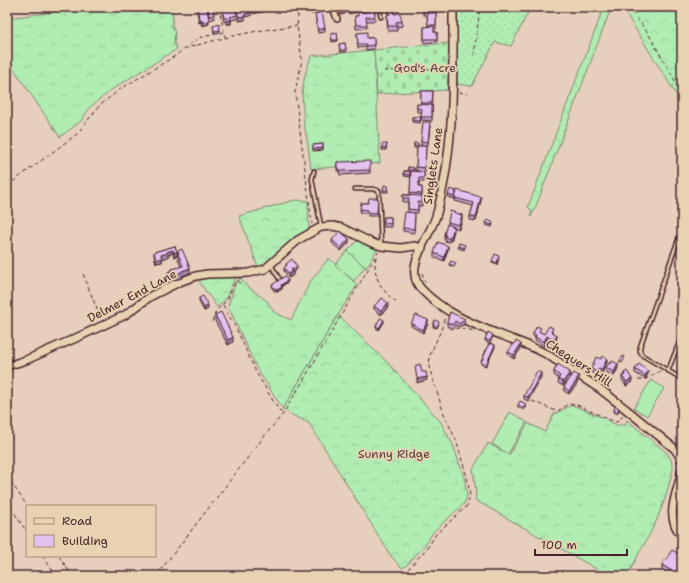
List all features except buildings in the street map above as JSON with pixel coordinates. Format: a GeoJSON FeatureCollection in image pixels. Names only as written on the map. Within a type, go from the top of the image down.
{"type":"FeatureCollection","features":[{"type":"Feature","properties":{"kind":"street"},"geometry":{"type":"LineString","coordinates":[[333,7],[337,19]]}},
{"type":"Feature","properties":{"kind":"street","name":"Singlets Lane"},"geometry":{"type":"LineString","coordinates":[[447,309],[421,290],[414,277],[414,267],[437,214],[445,178],[449,150],[452,92],[453,7]]}},
{"type":"Feature","properties":{"kind":"street"},"geometry":{"type":"LineString","coordinates":[[321,227],[326,226],[342,228],[381,246],[401,248],[415,246],[422,248]]}},
{"type":"Feature","properties":{"kind":"street","name":"Delmer End Lane"},"geometry":{"type":"LineString","coordinates":[[7,366],[26,360],[103,325],[125,314],[151,296],[179,282],[207,274],[248,273],[265,269],[298,240],[321,227]]}},
{"type":"Feature","properties":{"kind":"street","name":"Chequers Hill"},"geometry":{"type":"LineString","coordinates":[[447,309],[485,329],[543,352],[600,389],[680,451],[682,460]]}},
{"type":"Feature","properties":{"kind":"street"},"geometry":{"type":"LineString","coordinates":[[682,470],[674,498],[672,513],[674,526],[682,536]]}},
{"type":"Feature","properties":{"kind":"lane"},"geometry":{"type":"LineString","coordinates":[[379,7],[381,18]]}},
{"type":"Feature","properties":{"kind":"lane"},"geometry":{"type":"LineString","coordinates":[[314,171],[312,179],[321,227]]}},
{"type":"Feature","properties":{"kind":"lane"},"geometry":{"type":"LineString","coordinates":[[355,189],[374,189],[379,191],[381,246]]}},
{"type":"Feature","properties":{"kind":"lane"},"geometry":{"type":"LineString","coordinates":[[682,229],[640,347],[642,355],[682,379]]}},
{"type":"Feature","properties":{"kind":"lane"},"geometry":{"type":"LineString","coordinates":[[270,264],[280,280]]}},
{"type":"Feature","properties":{"kind":"lane"},"geometry":{"type":"LineString","coordinates":[[668,370],[682,335]]}},
{"type":"Feature","properties":{"kind":"path"},"geometry":{"type":"LineString","coordinates":[[219,7],[225,38]]}},
{"type":"Feature","properties":{"kind":"path"},"geometry":{"type":"LineString","coordinates":[[297,7],[297,26],[302,60],[295,92],[313,225],[312,232]]}},
{"type":"Feature","properties":{"kind":"path"},"geometry":{"type":"LineString","coordinates":[[474,56],[480,7]]}},
{"type":"Feature","properties":{"kind":"path"},"geometry":{"type":"LineString","coordinates":[[628,7],[648,33],[682,93]]}},
{"type":"Feature","properties":{"kind":"path"},"geometry":{"type":"LineString","coordinates":[[675,7],[681,8]]}},
{"type":"Feature","properties":{"kind":"path"},"geometry":{"type":"LineString","coordinates":[[183,49],[225,38],[281,27],[297,26]]}},
{"type":"Feature","properties":{"kind":"path"},"geometry":{"type":"LineString","coordinates":[[7,186],[77,134],[100,106],[122,88],[198,38],[224,32]]}},
{"type":"Feature","properties":{"kind":"path"},"geometry":{"type":"LineString","coordinates":[[384,71],[449,67]]}},
{"type":"Feature","properties":{"kind":"path"},"geometry":{"type":"LineString","coordinates":[[452,92],[462,92],[468,94]]}},
{"type":"Feature","properties":{"kind":"path"},"geometry":{"type":"LineString","coordinates":[[156,576],[283,414],[304,381],[377,254],[375,262],[376,275],[383,290],[396,302]]}},
{"type":"Feature","properties":{"kind":"path"},"geometry":{"type":"LineString","coordinates":[[420,268],[426,284]]}},
{"type":"Feature","properties":{"kind":"path"},"geometry":{"type":"LineString","coordinates":[[84,274],[103,325]]}},
{"type":"Feature","properties":{"kind":"path"},"geometry":{"type":"LineString","coordinates":[[212,322],[216,311],[224,305],[237,277],[241,286]]}},
{"type":"Feature","properties":{"kind":"path"},"geometry":{"type":"LineString","coordinates":[[224,305],[256,372],[278,409],[283,414]]}},
{"type":"Feature","properties":{"kind":"path"},"geometry":{"type":"LineString","coordinates":[[406,576],[409,568],[428,547],[436,534],[467,506],[470,496],[467,477],[456,440],[444,414],[429,367],[430,355],[441,330],[447,309]]}},
{"type":"Feature","properties":{"kind":"path"},"geometry":{"type":"LineString","coordinates":[[455,328],[467,329],[473,331],[474,334]]}},
{"type":"Feature","properties":{"kind":"path"},"geometry":{"type":"LineString","coordinates":[[638,380],[647,379],[663,367]]}},
{"type":"Feature","properties":{"kind":"path"},"geometry":{"type":"LineString","coordinates":[[532,401],[556,411],[568,404],[577,405],[618,422],[627,410]]}},
{"type":"Feature","properties":{"kind":"path"},"geometry":{"type":"LineString","coordinates":[[7,476],[26,505]]}},
{"type":"Feature","properties":{"kind":"path"},"geometry":{"type":"LineString","coordinates":[[7,502],[26,530]]}},
{"type":"Feature","properties":{"kind":"path"},"geometry":{"type":"LineString","coordinates":[[44,557],[56,576]]}},
{"type":"Feature","properties":{"kind":"path"},"geometry":{"type":"LineString","coordinates":[[60,557],[72,576]]}},
{"type":"Feature","properties":{"kind":"green space"},"geometry":{"type":"Polygon","coordinates":[[[95,7],[167,7],[173,13],[172,25],[175,33],[174,43],[177,49],[114,88],[90,107],[81,121],[60,137],[7,59],[7,18],[95,7]]]}},
{"type":"Feature","properties":{"kind":"green space"},"geometry":{"type":"Polygon","coordinates":[[[457,7],[531,7],[511,46],[495,42],[472,86],[457,84],[457,7]]]}},
{"type":"Feature","properties":{"kind":"green space"},"geometry":{"type":"Polygon","coordinates":[[[604,7],[610,11],[531,217],[531,210],[528,207],[604,7]]]}},
{"type":"Feature","properties":{"kind":"green space"},"geometry":{"type":"Polygon","coordinates":[[[622,7],[665,7],[682,14],[682,104],[622,7]]]}},
{"type":"Feature","properties":{"kind":"green space","name":"God's Acre"},"geometry":{"type":"Polygon","coordinates":[[[449,43],[447,90],[377,94],[374,50],[449,43]]]}},
{"type":"Feature","properties":{"kind":"green space"},"geometry":{"type":"Polygon","coordinates":[[[374,50],[380,163],[311,169],[304,124],[302,93],[305,75],[311,56],[374,50]]]}},
{"type":"Feature","properties":{"kind":"green space"},"geometry":{"type":"Polygon","coordinates":[[[295,200],[308,201],[309,229],[294,239],[268,263],[258,267],[239,216],[295,200]]]}},
{"type":"Feature","properties":{"kind":"green space"},"geometry":{"type":"Polygon","coordinates":[[[358,240],[377,249],[366,268],[347,251],[358,240]]]}},
{"type":"Feature","properties":{"kind":"green space"},"geometry":{"type":"Polygon","coordinates":[[[347,251],[365,267],[354,281],[335,265],[347,251]]]}},
{"type":"Feature","properties":{"kind":"green space"},"geometry":{"type":"Polygon","coordinates":[[[329,258],[357,285],[283,409],[257,369],[228,306],[236,282],[240,278],[248,287],[267,301],[274,312],[291,320],[310,282],[329,258]]]}},
{"type":"Feature","properties":{"kind":"green space"},"geometry":{"type":"Polygon","coordinates":[[[234,276],[235,278],[225,300],[217,307],[200,283],[199,277],[234,276]]]}},
{"type":"Feature","properties":{"kind":"green space","name":"Sunny Ridge"},"geometry":{"type":"Polygon","coordinates":[[[338,315],[387,362],[440,421],[453,445],[464,477],[467,496],[464,504],[433,532],[426,544],[407,565],[402,568],[391,556],[309,423],[283,409],[338,315]]]}},
{"type":"Feature","properties":{"kind":"green space"},"geometry":{"type":"Polygon","coordinates":[[[651,380],[664,388],[647,416],[634,408],[651,380]]]}},
{"type":"Feature","properties":{"kind":"green space"},"geometry":{"type":"Polygon","coordinates":[[[572,405],[604,418],[616,425],[625,425],[627,420],[667,453],[671,460],[673,469],[665,499],[656,522],[627,576],[609,576],[475,500],[476,491],[473,469],[488,443],[509,455],[528,423],[545,432],[554,414],[572,405]]]}},
{"type":"Feature","properties":{"kind":"green space"},"geometry":{"type":"Polygon","coordinates":[[[510,412],[527,422],[508,454],[492,444],[510,412]]]}}]}
